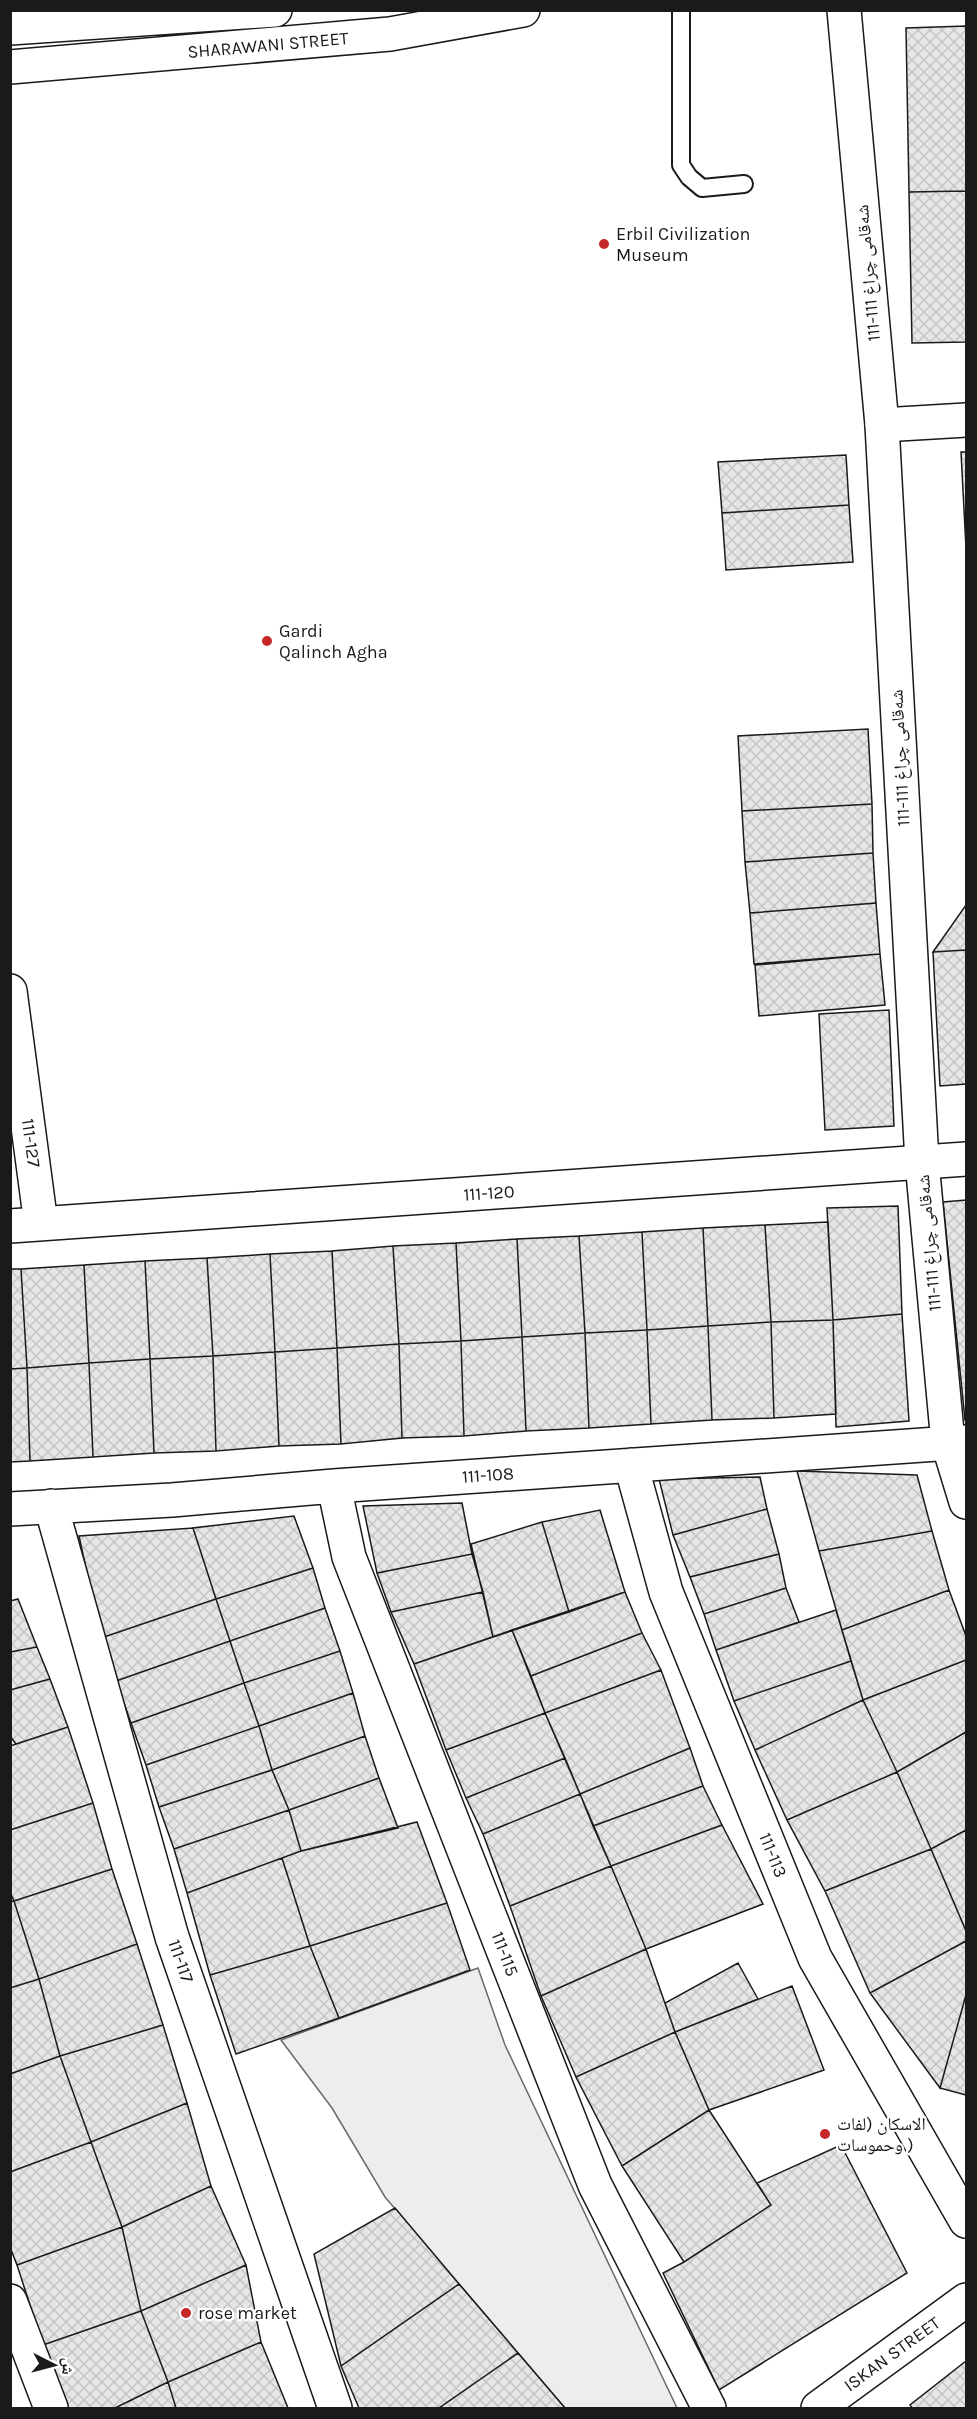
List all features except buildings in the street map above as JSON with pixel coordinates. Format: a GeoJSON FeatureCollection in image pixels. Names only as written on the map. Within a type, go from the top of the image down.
{"type":"FeatureCollection","features":[{"type":"Feature","properties":{"kind":"street","name":"SHARAWANI STREET"},"geometry":{"type":"LineString","coordinates":[[10,28],[275,10]]}},
{"type":"Feature","properties":{"kind":"street","name":"SHARAWANI STREET"},"geometry":{"type":"LineString","coordinates":[[10,67],[390,34],[523,10]]}},
{"type":"Feature","properties":{"kind":"street","name":"شەقامی چراغ 111-111"},"geometry":{"type":"LineString","coordinates":[[844,10],[882,425],[922,1162],[966,1502]]}},
{"type":"Feature","properties":{"kind":"street"},"geometry":{"type":"LineString","coordinates":[[882,425],[966,420]]}},
{"type":"Feature","properties":{"kind":"street","name":"111-127"},"geometry":{"type":"LineString","coordinates":[[10,991],[26,1225]]}},
{"type":"Feature","properties":{"kind":"street","name":"111-120"},"geometry":{"type":"LineString","coordinates":[[26,1225],[966,1159]]}},
{"type":"Feature","properties":{"kind":"street","name":"111-108"},"geometry":{"type":"LineString","coordinates":[[10,1509],[172,1500],[334,1486],[957,1442]]}},
{"type":"Feature","properties":{"kind":"street","name":"111-113"},"geometry":{"type":"LineString","coordinates":[[631,1466],[666,1592],[815,1958],[966,2222]]}},
{"type":"Feature","properties":{"kind":"street","name":"111-115"},"geometry":{"type":"LineString","coordinates":[[334,1486],[349,1557],[596,2185],[709,2409]]}},
{"type":"Feature","properties":{"kind":"street","name":"111-117"},"geometry":{"type":"LineString","coordinates":[[51,1506],[172,1937],[335,2409]]}},
{"type":"Feature","properties":{"kind":"street","name":"ISKAN STREET"},"geometry":{"type":"LineString","coordinates":[[818,2409],[966,2300]]}},
{"type":"Feature","properties":{"kind":"street"},"geometry":{"type":"LineString","coordinates":[[10,2301],[51,2409]]}},
{"type":"Feature","properties":{"kind":"lane"},"geometry":{"type":"LineString","coordinates":[[681,10],[681,165],[689,177],[702,188],[744,184]]}},
{"type":"Feature","properties":{"kind":"shaded area"},"geometry":{"type":"Polygon","coordinates":[[[478,1968],[505,2045],[677,2408],[565,2408],[385,2197],[332,2108],[281,2040],[478,1968]]]}},
{"type":"Feature","properties":{"kind":"place","name":"Erbil Civilization Museum"},"geometry":{"type":"Point","coordinates":[604,244]}},
{"type":"Feature","properties":{"kind":"place","name":"Gardi Qalinch Agha"},"geometry":{"type":"Point","coordinates":[267,641]}},
{"type":"Feature","properties":{"kind":"place","name":"الاسكان (لفات وحموسات )"},"geometry":{"type":"Point","coordinates":[825,2134]}},
{"type":"Feature","properties":{"kind":"place","name":"rose market"},"geometry":{"type":"Point","coordinates":[186,2313]}}]}
